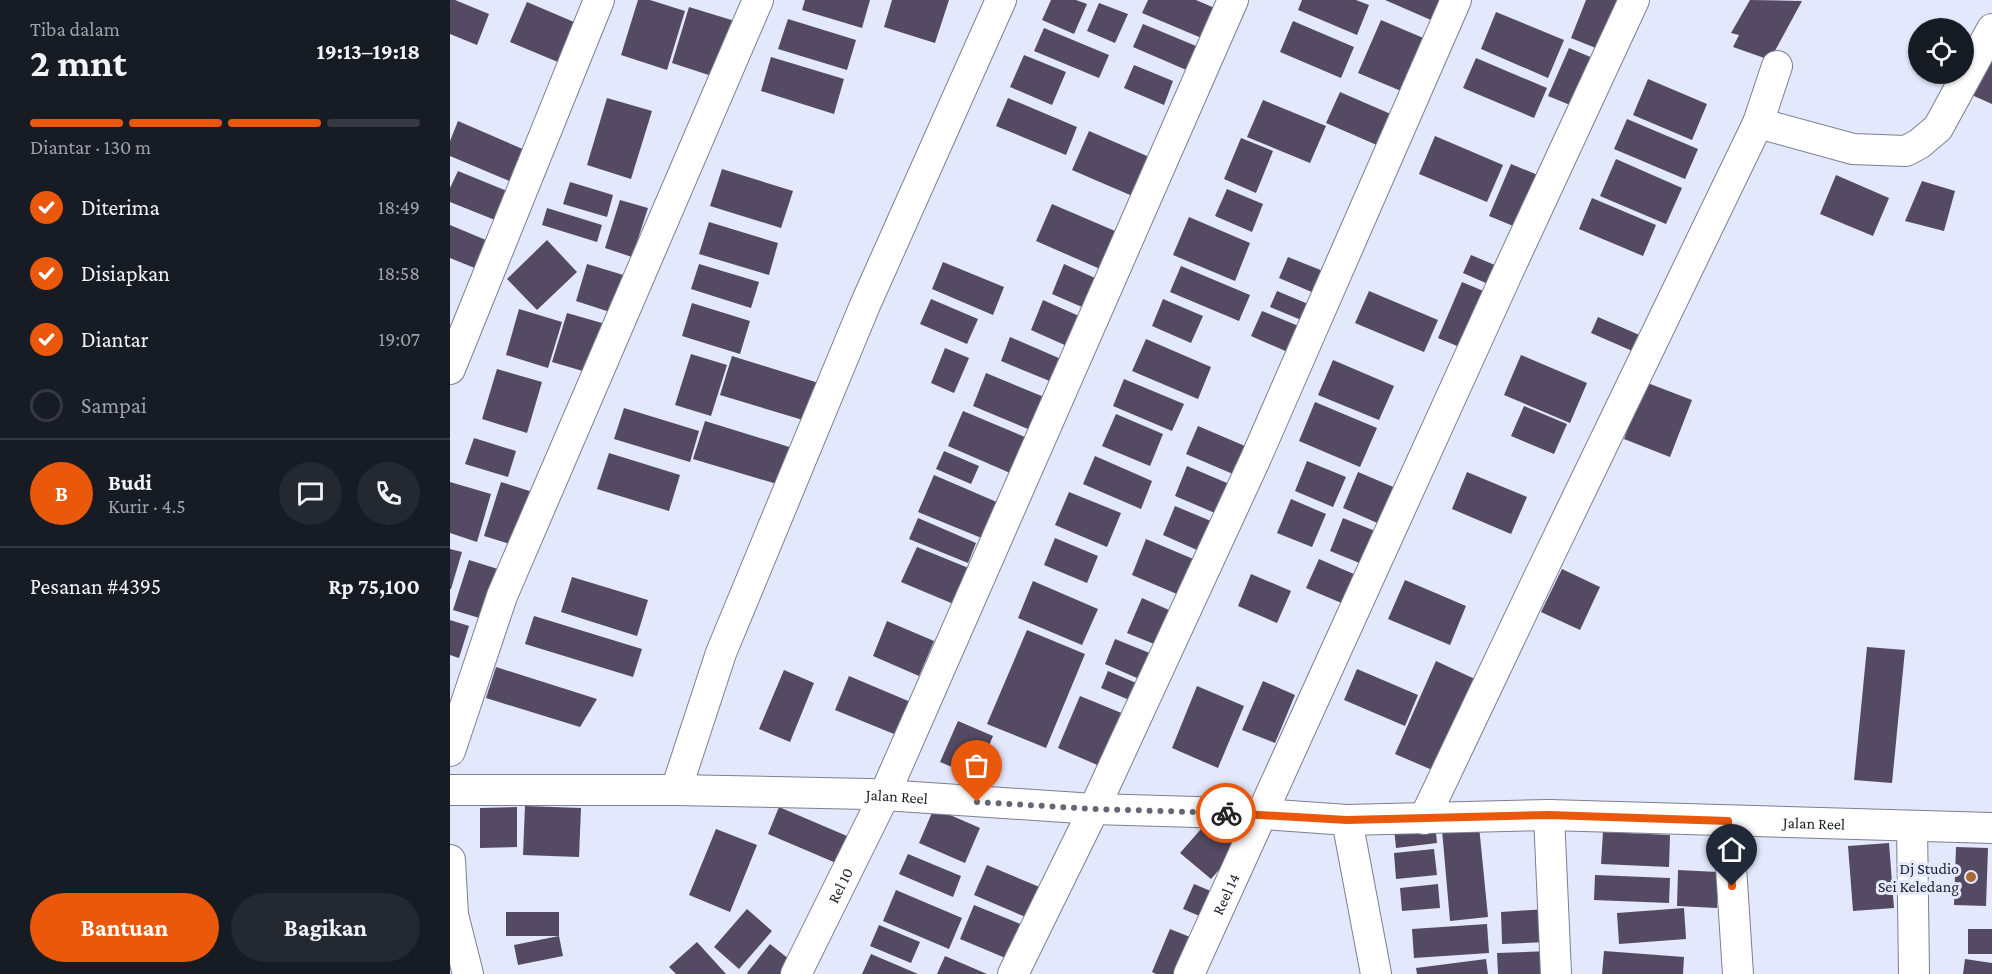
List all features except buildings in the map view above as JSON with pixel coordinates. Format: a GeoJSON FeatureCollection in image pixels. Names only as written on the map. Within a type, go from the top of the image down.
{"type":"FeatureCollection","features":[{"type":"Feature","properties":{"kind":"street"},"geometry":{"type":"LineString","coordinates":[[450,369],[599,0]]}},
{"type":"Feature","properties":{"kind":"street"},"geometry":{"type":"LineString","coordinates":[[450,751],[502,596],[758,0]]}},
{"type":"Feature","properties":{"kind":"street"},"geometry":{"type":"LineString","coordinates":[[676,790],[721,653],[739,609],[865,305],[1001,0]]}},
{"type":"Feature","properties":{"kind":"street"},"geometry":{"type":"LineString","coordinates":[[1013,974],[1094,809],[1255,460],[1456,0]]}},
{"type":"Feature","properties":{"kind":"street","name":"Reel 14"},"geometry":{"type":"LineString","coordinates":[[1189,974],[1634,0]]}},
{"type":"Feature","properties":{"kind":"street","name":"Rel 10"},"geometry":{"type":"LineString","coordinates":[[796,974],[884,796],[1228,2]]}},
{"type":"Feature","properties":{"kind":"street"},"geometry":{"type":"LineString","coordinates":[[1758,123],[1853,149],[1906,151],[1919,144],[1938,128],[1992,29]]}},
{"type":"Feature","properties":{"kind":"street"},"geometry":{"type":"LineString","coordinates":[[1424,819],[1758,123],[1777,66]]}},
{"type":"Feature","properties":{"kind":"street","name":"Jalan Reel"},"geometry":{"type":"LineString","coordinates":[[450,790],[676,790],[884,796],[1094,809],[1263,814],[1347,820],[1549,815],[1992,828]]}},
{"type":"Feature","properties":{"kind":"street"},"geometry":{"type":"LineString","coordinates":[[1549,815],[1556,974]]}},
{"type":"Feature","properties":{"kind":"street"},"geometry":{"type":"LineString","coordinates":[[1347,820],[1376,974]]}},
{"type":"Feature","properties":{"kind":"street"},"geometry":{"type":"LineString","coordinates":[[1728,821],[1737,974]]}},
{"type":"Feature","properties":{"kind":"street"},"geometry":{"type":"LineString","coordinates":[[1912,826],[1914,974]]}},
{"type":"Feature","properties":{"kind":"street"},"geometry":{"type":"LineString","coordinates":[[450,860],[451,905],[468,974]]}},
{"type":"Feature","properties":{"kind":"way so far"},"geometry":{"type":"LineString","coordinates":[[977,802],[1094,809],[1226,813]]}},
{"type":"Feature","properties":{"kind":"place","name":"Dj Studio Sei Keledang"},"geometry":{"type":"Point","coordinates":[1971,877]}},
{"type":"Feature","properties":{"kind":"route"},"geometry":{"type":"LineString","coordinates":[[1226,813],[1347,820],[1549,815],[1728,821],[1732,886]]}}]}
